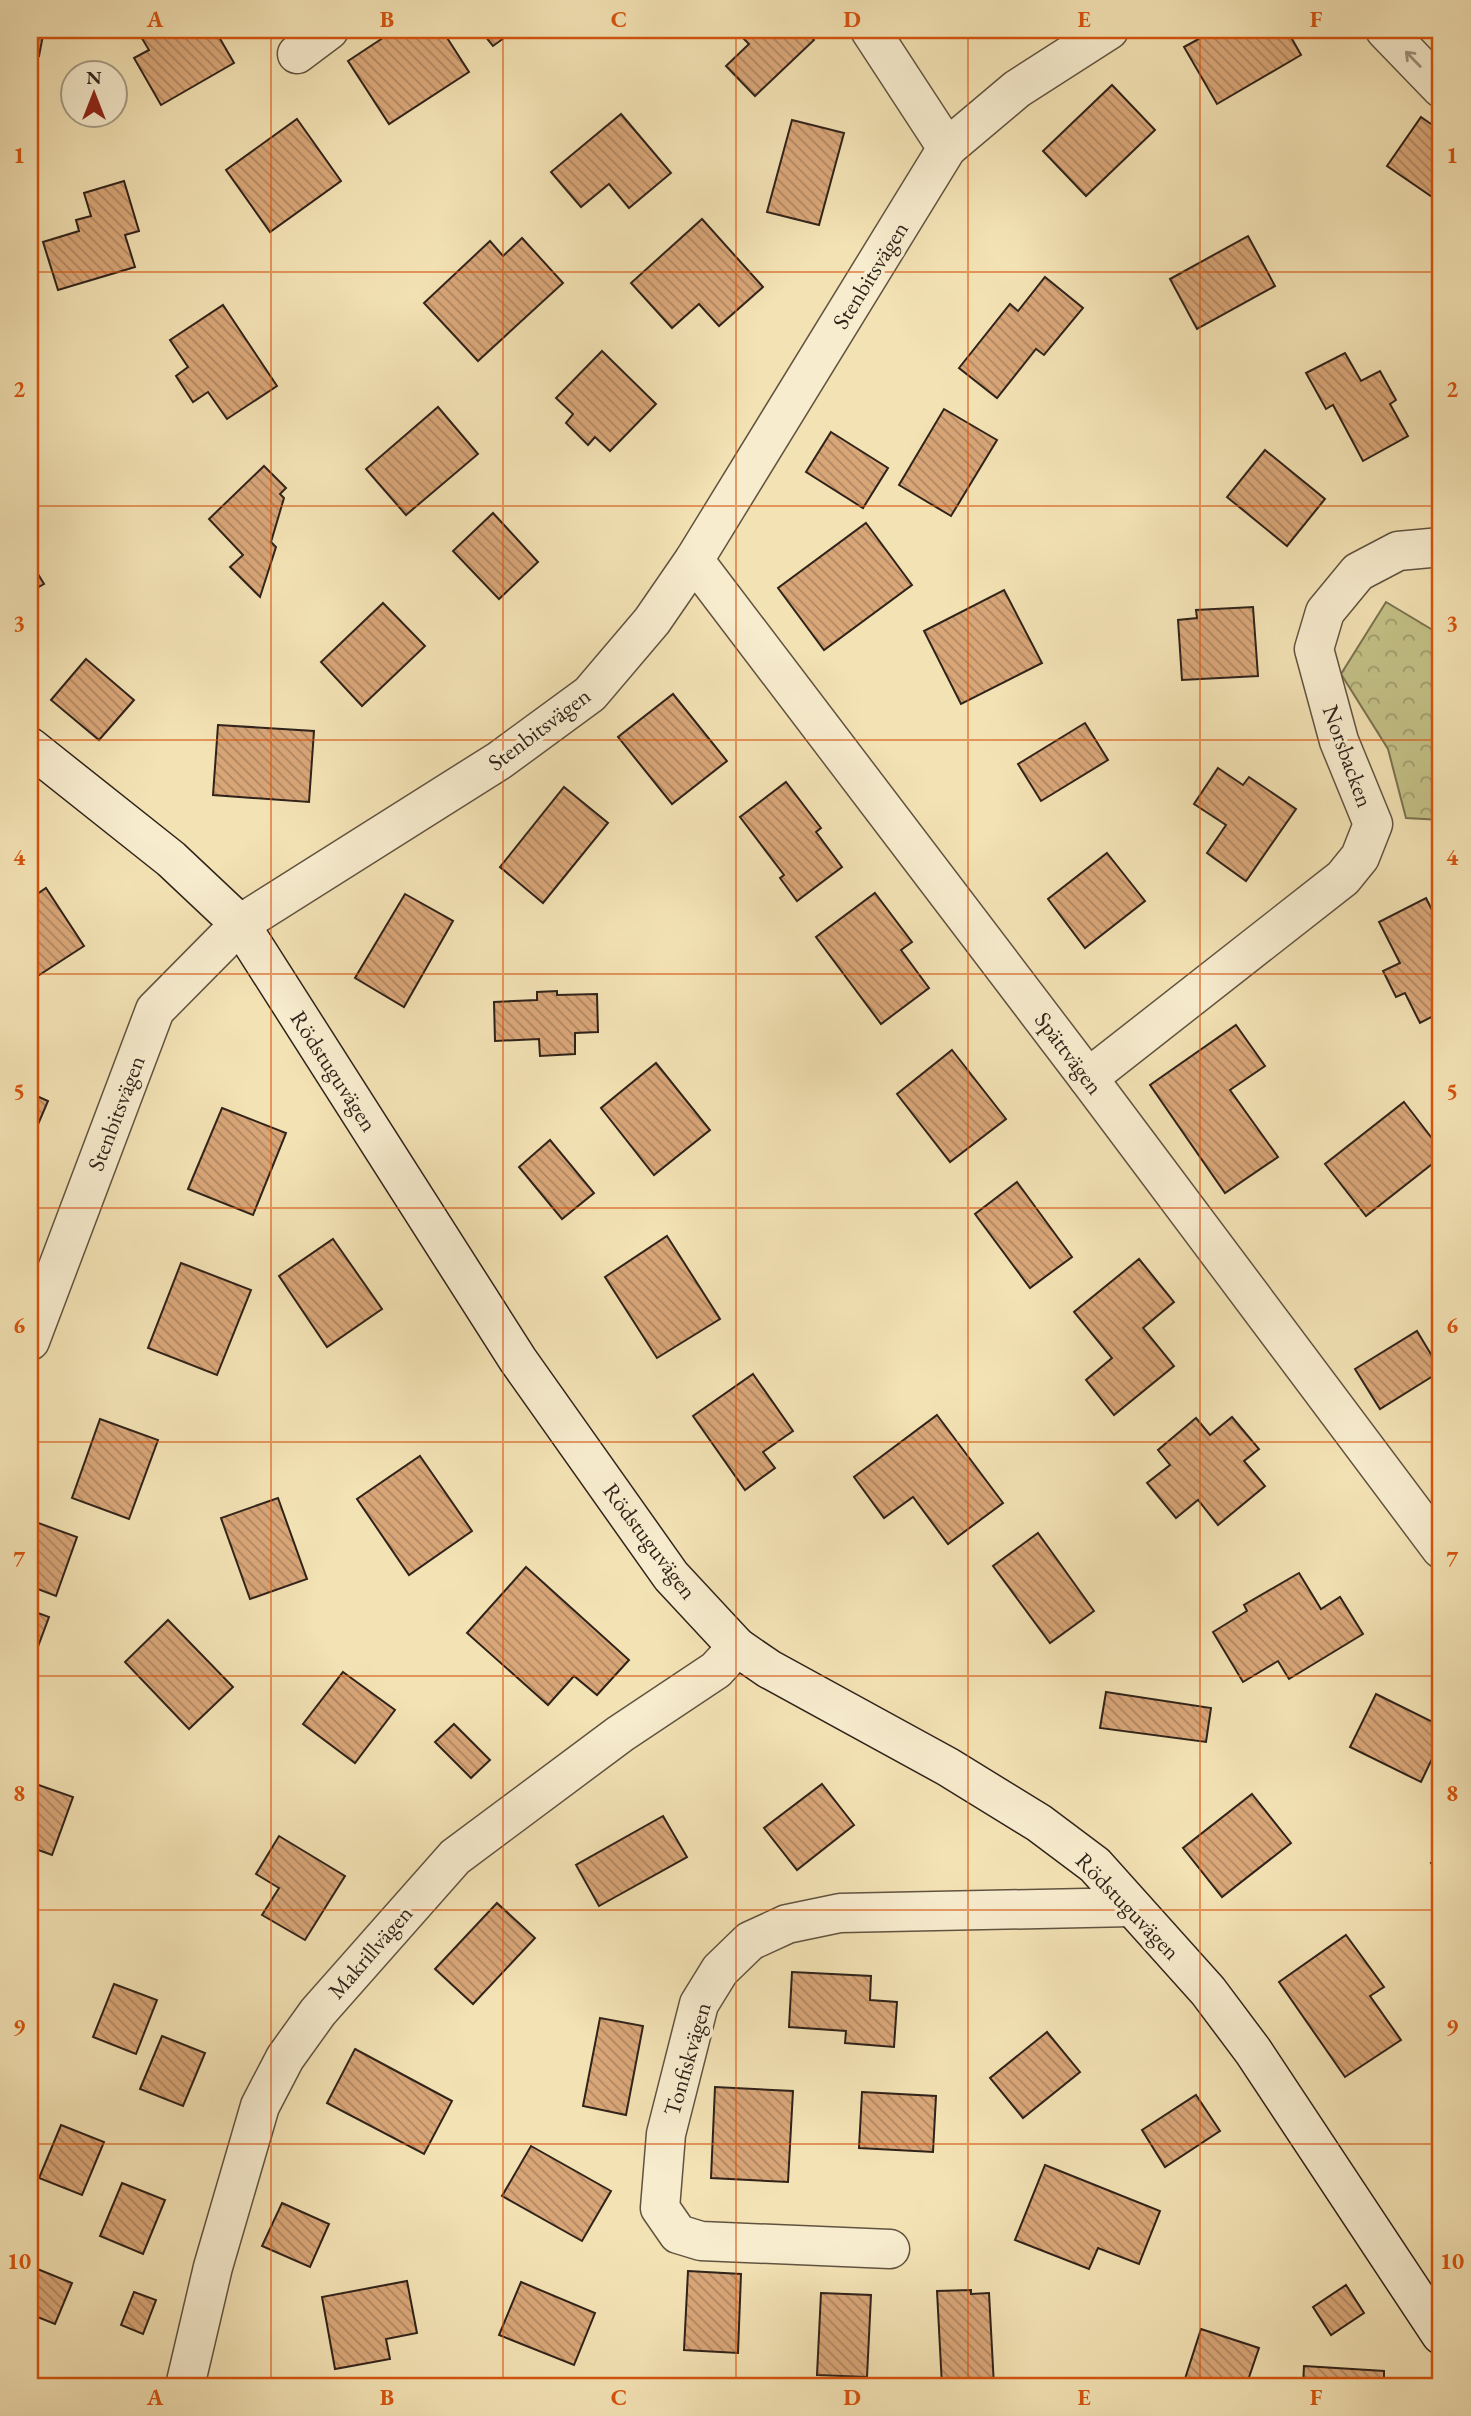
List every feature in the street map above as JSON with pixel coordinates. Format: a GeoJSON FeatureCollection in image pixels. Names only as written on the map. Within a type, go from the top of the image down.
{"type":"FeatureCollection","features":[{"type":"Feature","properties":{"kind":"street"},"geometry":{"type":"LineString","coordinates":[[297,54],[329,30]]}},
{"type":"Feature","properties":{"kind":"street"},"geometry":{"type":"LineString","coordinates":[[870,30],[947,148]]}},
{"type":"Feature","properties":{"kind":"street","name":"Stenbitsvägen"},"geometry":{"type":"LineString","coordinates":[[30,1341],[155,1010],[240,924],[500,760],[590,694],[652,621],[694,560],[947,148],[1017,89],[1110,30]]}},
{"type":"Feature","properties":{"kind":"street"},"geometry":{"type":"LineString","coordinates":[[1385,30],[1441,88]]}},
{"type":"Feature","properties":{"kind":"street","name":"Norsbacken"},"geometry":{"type":"LineString","coordinates":[[1088,1078],[1343,878],[1360,857],[1373,824],[1339,741],[1314,649],[1325,612],[1358,572],[1398,551],[1441,547]]}},
{"type":"Feature","properties":{"kind":"street","name":"Spättvägen"},"geometry":{"type":"LineString","coordinates":[[694,560],[1088,1078],[1441,1549]]}},
{"type":"Feature","properties":{"kind":"street","name":"Rödstuguvägen"},"geometry":{"type":"LineString","coordinates":[[30,747],[171,859],[240,924],[518,1360],[671,1576],[737,1647],[769,1669],[948,1767],[1039,1824],[1095,1865],[1208,1991],[1253,2051],[1441,2335]]}},
{"type":"Feature","properties":{"kind":"street","name":"Makrillvägen"},"geometry":{"type":"LineString","coordinates":[[186,2386],[213,2267],[260,2106],[285,2058],[318,2012],[455,1857],[620,1734],[716,1670],[737,1647]]}},
{"type":"Feature","properties":{"kind":"street","name":"Tonfiskvägen"},"geometry":{"type":"LineString","coordinates":[[890,2249],[701,2241],[678,2234],[660,2208],[666,2134],[699,2004],[720,1970],[750,1941],[787,1924],[839,1913],[1132,1907]]}},
{"type":"Feature","properties":{"kind":"green space"},"geometry":{"type":"Polygon","coordinates":[[[1386,602],[1441,635],[1441,820],[1406,818],[1388,749],[1341,674],[1386,602]]]}},
{"type":"Feature","properties":{"kind":"building"},"geometry":{"type":"Polygon","coordinates":[[[30,30],[44,30],[39,56],[30,54],[30,30]]]}},
{"type":"Feature","properties":{"kind":"building"},"geometry":{"type":"Polygon","coordinates":[[[137,30],[215,30],[234,63],[161,105],[134,58],[149,50],[137,30]]]}},
{"type":"Feature","properties":{"kind":"building"},"geometry":{"type":"Polygon","coordinates":[[[395,30],[442,30],[469,72],[389,124],[348,61],[395,30]]]}},
{"type":"Feature","properties":{"kind":"building"},"geometry":{"type":"Polygon","coordinates":[[[480,30],[515,30],[493,46],[480,30]]]}},
{"type":"Feature","properties":{"kind":"building"},"geometry":{"type":"Polygon","coordinates":[[[735,30],[805,30],[814,40],[755,96],[726,66],[749,44],[735,30]]]}},
{"type":"Feature","properties":{"kind":"building"},"geometry":{"type":"Polygon","coordinates":[[[1215,30],[1287,30],[1301,55],[1217,104],[1184,47],[1215,30]]]}},
{"type":"Feature","properties":{"kind":"building"},"geometry":{"type":"Polygon","coordinates":[[[1112,85],[1155,130],[1086,196],[1043,151],[1112,85]]]}},
{"type":"Feature","properties":{"kind":"building"},"geometry":{"type":"Polygon","coordinates":[[[621,114],[671,173],[629,208],[609,184],[581,207],[551,172],[621,114]]]}},
{"type":"Feature","properties":{"kind":"building"},"geometry":{"type":"Polygon","coordinates":[[[1421,117],[1441,131],[1441,203],[1387,166],[1421,117]]]}},
{"type":"Feature","properties":{"kind":"building"},"geometry":{"type":"Polygon","coordinates":[[[297,119],[341,181],[270,232],[226,170],[297,119]]]}},
{"type":"Feature","properties":{"kind":"building"},"geometry":{"type":"Polygon","coordinates":[[[792,120],[844,133],[819,225],[767,212],[792,120]]]}},
{"type":"Feature","properties":{"kind":"building"},"geometry":{"type":"Polygon","coordinates":[[[124,181],[139,231],[125,235],[135,267],[58,290],[43,242],[79,231],[76,220],[91,216],[84,193],[124,181]]]}},
{"type":"Feature","properties":{"kind":"building"},"geometry":{"type":"Polygon","coordinates":[[[702,219],[763,287],[719,326],[699,304],[672,328],[631,283],[702,219]]]}},
{"type":"Feature","properties":{"kind":"building"},"geometry":{"type":"Polygon","coordinates":[[[1248,236],[1275,286],[1197,329],[1170,279],[1248,236]]]}},
{"type":"Feature","properties":{"kind":"building"},"geometry":{"type":"Polygon","coordinates":[[[522,238],[563,283],[478,361],[424,303],[490,241],[503,256],[522,238]]]}},
{"type":"Feature","properties":{"kind":"building"},"geometry":{"type":"Polygon","coordinates":[[[1045,277],[1083,308],[1044,355],[1036,349],[997,398],[959,368],[1010,304],[1018,311],[1045,277]]]}},
{"type":"Feature","properties":{"kind":"building"},"geometry":{"type":"Polygon","coordinates":[[[223,305],[277,386],[227,419],[208,392],[193,402],[176,376],[188,367],[170,340],[223,305]]]}},
{"type":"Feature","properties":{"kind":"building"},"geometry":{"type":"Polygon","coordinates":[[[602,351],[656,404],[610,451],[595,437],[588,445],[566,423],[573,414],[556,398],[602,351]]]}},
{"type":"Feature","properties":{"kind":"building"},"geometry":{"type":"Polygon","coordinates":[[[1345,353],[1361,381],[1380,371],[1396,400],[1390,404],[1408,436],[1363,461],[1333,405],[1326,409],[1306,373],[1345,353]]]}},
{"type":"Feature","properties":{"kind":"building"},"geometry":{"type":"Polygon","coordinates":[[[438,407],[478,454],[406,515],[366,469],[438,407]]]}},
{"type":"Feature","properties":{"kind":"building"},"geometry":{"type":"Polygon","coordinates":[[[944,409],[997,440],[951,516],[899,485],[944,409]]]}},
{"type":"Feature","properties":{"kind":"building"},"geometry":{"type":"Polygon","coordinates":[[[831,432],[888,468],[863,508],[806,472],[831,432]]]}},
{"type":"Feature","properties":{"kind":"building"},"geometry":{"type":"Polygon","coordinates":[[[1265,450],[1325,499],[1287,546],[1227,497],[1265,450]]]}},
{"type":"Feature","properties":{"kind":"building"},"geometry":{"type":"Polygon","coordinates":[[[264,466],[286,488],[280,494],[284,498],[271,542],[276,547],[260,597],[230,567],[243,555],[209,519],[264,466]]]}},
{"type":"Feature","properties":{"kind":"building"},"geometry":{"type":"Polygon","coordinates":[[[493,513],[538,562],[499,599],[453,551],[493,513]]]}},
{"type":"Feature","properties":{"kind":"building"},"geometry":{"type":"Polygon","coordinates":[[[866,523],[912,585],[824,650],[778,588],[866,523]]]}},
{"type":"Feature","properties":{"kind":"building"},"geometry":{"type":"Polygon","coordinates":[[[30,561],[44,584],[30,592],[30,561]]]}},
{"type":"Feature","properties":{"kind":"building"},"geometry":{"type":"Polygon","coordinates":[[[1004,590],[1042,663],[961,704],[924,631],[1004,590]]]}},
{"type":"Feature","properties":{"kind":"building"},"geometry":{"type":"Polygon","coordinates":[[[383,603],[425,646],[362,706],[321,662],[383,603]]]}},
{"type":"Feature","properties":{"kind":"building"},"geometry":{"type":"Polygon","coordinates":[[[1253,607],[1258,676],[1182,680],[1178,620],[1197,618],[1196,610],[1253,607]]]}},
{"type":"Feature","properties":{"kind":"building"},"geometry":{"type":"Polygon","coordinates":[[[86,659],[134,700],[99,740],[51,700],[86,659]]]}},
{"type":"Feature","properties":{"kind":"building"},"geometry":{"type":"Polygon","coordinates":[[[673,694],[727,761],[672,804],[618,737],[673,694]]]}},
{"type":"Feature","properties":{"kind":"building"},"geometry":{"type":"Polygon","coordinates":[[[1085,723],[1108,760],[1041,801],[1018,764],[1085,723]]]}},
{"type":"Feature","properties":{"kind":"building"},"geometry":{"type":"Polygon","coordinates":[[[218,725],[314,731],[309,802],[213,795],[218,725]]]}},
{"type":"Feature","properties":{"kind":"building"},"geometry":{"type":"Polygon","coordinates":[[[1218,768],[1243,785],[1249,777],[1296,809],[1246,881],[1207,853],[1226,825],[1194,804],[1218,768]]]}},
{"type":"Feature","properties":{"kind":"building"},"geometry":{"type":"Polygon","coordinates":[[[786,782],[821,828],[816,832],[842,867],[797,901],[780,878],[784,875],[740,817],[786,782]]]}},
{"type":"Feature","properties":{"kind":"building"},"geometry":{"type":"Polygon","coordinates":[[[564,787],[608,823],[543,903],[500,867],[564,787]]]}},
{"type":"Feature","properties":{"kind":"building"},"geometry":{"type":"Polygon","coordinates":[[[1107,853],[1145,901],[1085,948],[1048,899],[1107,853]]]}},
{"type":"Feature","properties":{"kind":"building"},"geometry":{"type":"Polygon","coordinates":[[[46,888],[84,946],[30,981],[30,899],[46,888]]]}},
{"type":"Feature","properties":{"kind":"building"},"geometry":{"type":"Polygon","coordinates":[[[875,893],[912,942],[901,950],[929,988],[881,1024],[816,937],[875,893]]]}},
{"type":"Feature","properties":{"kind":"building"},"geometry":{"type":"Polygon","coordinates":[[[405,894],[453,921],[404,1007],[355,978],[405,894]]]}},
{"type":"Feature","properties":{"kind":"building"},"geometry":{"type":"Polygon","coordinates":[[[1426,898],[1441,928],[1441,1012],[1420,1023],[1405,993],[1396,997],[1383,971],[1400,963],[1379,922],[1426,898]]]}},
{"type":"Feature","properties":{"kind":"building"},"geometry":{"type":"Polygon","coordinates":[[[557,991],[557,995],[597,994],[598,1032],[575,1033],[575,1054],[540,1056],[539,1039],[495,1041],[494,1002],[537,1000],[537,992],[557,991]]]}},
{"type":"Feature","properties":{"kind":"building"},"geometry":{"type":"Polygon","coordinates":[[[1236,1025],[1265,1066],[1230,1090],[1278,1157],[1225,1193],[1150,1085],[1236,1025]]]}},
{"type":"Feature","properties":{"kind":"building"},"geometry":{"type":"Polygon","coordinates":[[[952,1050],[1006,1119],[950,1162],[897,1094],[952,1050]]]}},
{"type":"Feature","properties":{"kind":"building"},"geometry":{"type":"Polygon","coordinates":[[[656,1063],[710,1130],[654,1175],[601,1108],[656,1063]]]}},
{"type":"Feature","properties":{"kind":"building"},"geometry":{"type":"Polygon","coordinates":[[[30,1093],[48,1101],[30,1143],[30,1093]]]}},
{"type":"Feature","properties":{"kind":"building"},"geometry":{"type":"Polygon","coordinates":[[[1404,1102],[1441,1150],[1441,1157],[1366,1216],[1325,1164],[1404,1102]]]}},
{"type":"Feature","properties":{"kind":"building"},"geometry":{"type":"Polygon","coordinates":[[[222,1108],[286,1133],[253,1215],[188,1189],[222,1108]]]}},
{"type":"Feature","properties":{"kind":"building"},"geometry":{"type":"Polygon","coordinates":[[[550,1140],[594,1193],[562,1219],[519,1167],[550,1140]]]}},
{"type":"Feature","properties":{"kind":"building"},"geometry":{"type":"Polygon","coordinates":[[[1017,1182],[1072,1257],[1030,1288],[975,1214],[1017,1182]]]}},
{"type":"Feature","properties":{"kind":"building"},"geometry":{"type":"Polygon","coordinates":[[[667,1236],[720,1319],[657,1358],[605,1277],[667,1236]]]}},
{"type":"Feature","properties":{"kind":"building"},"geometry":{"type":"Polygon","coordinates":[[[333,1239],[382,1309],[327,1347],[279,1276],[333,1239]]]}},
{"type":"Feature","properties":{"kind":"building"},"geometry":{"type":"Polygon","coordinates":[[[1139,1259],[1174,1302],[1143,1328],[1174,1366],[1114,1415],[1086,1380],[1112,1358],[1074,1312],[1139,1259]]]}},
{"type":"Feature","properties":{"kind":"building"},"geometry":{"type":"Polygon","coordinates":[[[181,1263],[251,1290],[217,1375],[148,1348],[181,1263]]]}},
{"type":"Feature","properties":{"kind":"building"},"geometry":{"type":"Polygon","coordinates":[[[1417,1331],[1441,1371],[1380,1409],[1355,1369],[1417,1331]]]}},
{"type":"Feature","properties":{"kind":"building"},"geometry":{"type":"Polygon","coordinates":[[[753,1374],[793,1431],[763,1452],[775,1468],[745,1490],[693,1416],[753,1374]]]}},
{"type":"Feature","properties":{"kind":"building"},"geometry":{"type":"Polygon","coordinates":[[[937,1415],[1003,1503],[948,1544],[913,1497],[884,1518],[854,1477],[937,1415]]]}},
{"type":"Feature","properties":{"kind":"building"},"geometry":{"type":"Polygon","coordinates":[[[1232,1417],[1259,1449],[1244,1461],[1265,1486],[1218,1525],[1198,1500],[1176,1518],[1147,1483],[1170,1465],[1158,1450],[1196,1418],[1210,1435],[1232,1417]]]}},
{"type":"Feature","properties":{"kind":"building"},"geometry":{"type":"Polygon","coordinates":[[[100,1419],[158,1440],[129,1519],[72,1498],[100,1419]]]}},
{"type":"Feature","properties":{"kind":"building"},"geometry":{"type":"Polygon","coordinates":[[[420,1456],[472,1531],[409,1575],[357,1499],[420,1456]]]}},
{"type":"Feature","properties":{"kind":"building"},"geometry":{"type":"Polygon","coordinates":[[[278,1498],[307,1579],[250,1599],[221,1518],[278,1498]]]}},
{"type":"Feature","properties":{"kind":"building"},"geometry":{"type":"Polygon","coordinates":[[[30,1520],[77,1537],[56,1596],[30,1586],[30,1520]]]}},
{"type":"Feature","properties":{"kind":"building"},"geometry":{"type":"Polygon","coordinates":[[[1038,1533],[1094,1611],[1050,1643],[993,1566],[1038,1533]]]}},
{"type":"Feature","properties":{"kind":"building"},"geometry":{"type":"Polygon","coordinates":[[[526,1567],[629,1660],[597,1695],[574,1676],[548,1705],[467,1633],[526,1567]]]}},
{"type":"Feature","properties":{"kind":"building"},"geometry":{"type":"Polygon","coordinates":[[[1299,1573],[1321,1609],[1340,1597],[1363,1634],[1289,1679],[1278,1661],[1243,1682],[1213,1632],[1247,1611],[1244,1605],[1299,1573]]]}},
{"type":"Feature","properties":{"kind":"building"},"geometry":{"type":"Polygon","coordinates":[[[30,1610],[49,1617],[30,1668],[30,1610]]]}},
{"type":"Feature","properties":{"kind":"building"},"geometry":{"type":"Polygon","coordinates":[[[168,1620],[233,1687],[189,1729],[125,1662],[168,1620]]]}},
{"type":"Feature","properties":{"kind":"building"},"geometry":{"type":"Polygon","coordinates":[[[343,1672],[395,1710],[355,1763],[303,1724],[343,1672]]]}},
{"type":"Feature","properties":{"kind":"building"},"geometry":{"type":"Polygon","coordinates":[[[1106,1692],[1211,1708],[1206,1742],[1100,1728],[1106,1692]]]}},
{"type":"Feature","properties":{"kind":"building"},"geometry":{"type":"Polygon","coordinates":[[[1376,1694],[1441,1726],[1441,1740],[1421,1782],[1350,1747],[1376,1694]]]}},
{"type":"Feature","properties":{"kind":"building"},"geometry":{"type":"Polygon","coordinates":[[[454,1724],[490,1760],[471,1778],[435,1742],[454,1724]]]}},
{"type":"Feature","properties":{"kind":"building"},"geometry":{"type":"Polygon","coordinates":[[[30,1782],[73,1797],[52,1855],[30,1847],[30,1782]]]}},
{"type":"Feature","properties":{"kind":"building"},"geometry":{"type":"Polygon","coordinates":[[[822,1784],[854,1825],[797,1870],[764,1828],[822,1784]]]}},
{"type":"Feature","properties":{"kind":"building"},"geometry":{"type":"Polygon","coordinates":[[[1252,1794],[1291,1843],[1222,1897],[1183,1848],[1252,1794]]]}},
{"type":"Feature","properties":{"kind":"building"},"geometry":{"type":"Polygon","coordinates":[[[663,1816],[687,1857],[599,1906],[576,1865],[663,1816]]]}},
{"type":"Feature","properties":{"kind":"building"},"geometry":{"type":"Polygon","coordinates":[[[279,1836],[345,1876],[305,1940],[262,1915],[279,1888],[256,1874],[279,1836]]]}},
{"type":"Feature","properties":{"kind":"building"},"geometry":{"type":"Polygon","coordinates":[[[1441,1855],[1441,1877],[1431,1863],[1441,1855]]]}},
{"type":"Feature","properties":{"kind":"building"},"geometry":{"type":"Polygon","coordinates":[[[497,1903],[535,1938],[473,2004],[435,1969],[497,1903]]]}},
{"type":"Feature","properties":{"kind":"building"},"geometry":{"type":"Polygon","coordinates":[[[1346,1935],[1384,1987],[1370,1996],[1401,2040],[1345,2077],[1279,1982],[1346,1935]]]}},
{"type":"Feature","properties":{"kind":"building"},"geometry":{"type":"Polygon","coordinates":[[[792,1972],[871,1976],[870,2000],[897,2002],[894,2047],[845,2043],[846,2031],[789,2027],[792,1972]]]}},
{"type":"Feature","properties":{"kind":"building"},"geometry":{"type":"Polygon","coordinates":[[[114,1984],[157,2000],[136,2054],[93,2037],[114,1984]]]}},
{"type":"Feature","properties":{"kind":"building"},"geometry":{"type":"Polygon","coordinates":[[[600,2018],[643,2026],[626,2115],[583,2106],[600,2018]]]}},
{"type":"Feature","properties":{"kind":"building"},"geometry":{"type":"Polygon","coordinates":[[[1047,2032],[1080,2072],[1023,2118],[990,2078],[1047,2032]]]}},
{"type":"Feature","properties":{"kind":"building"},"geometry":{"type":"Polygon","coordinates":[[[162,2036],[205,2053],[183,2106],[140,2089],[162,2036]]]}},
{"type":"Feature","properties":{"kind":"building"},"geometry":{"type":"Polygon","coordinates":[[[355,2049],[452,2101],[424,2154],[327,2103],[355,2049]]]}},
{"type":"Feature","properties":{"kind":"building"},"geometry":{"type":"Polygon","coordinates":[[[715,2087],[793,2091],[788,2182],[711,2178],[715,2087]]]}},
{"type":"Feature","properties":{"kind":"building"},"geometry":{"type":"Polygon","coordinates":[[[862,2092],[936,2096],[933,2152],[859,2148],[862,2092]]]}},
{"type":"Feature","properties":{"kind":"building"},"geometry":{"type":"Polygon","coordinates":[[[1196,2095],[1220,2131],[1165,2167],[1142,2130],[1196,2095]]]}},
{"type":"Feature","properties":{"kind":"building"},"geometry":{"type":"Polygon","coordinates":[[[61,2125],[104,2142],[82,2195],[39,2178],[61,2125]]]}},
{"type":"Feature","properties":{"kind":"building"},"geometry":{"type":"Polygon","coordinates":[[[531,2146],[611,2191],[582,2241],[502,2196],[531,2146]]]}},
{"type":"Feature","properties":{"kind":"building"},"geometry":{"type":"Polygon","coordinates":[[[1045,2165],[1160,2211],[1139,2264],[1098,2248],[1089,2269],[1015,2240],[1045,2165]]]}},
{"type":"Feature","properties":{"kind":"building"},"geometry":{"type":"Polygon","coordinates":[[[122,2183],[165,2200],[143,2254],[100,2236],[122,2183]]]}},
{"type":"Feature","properties":{"kind":"building"},"geometry":{"type":"Polygon","coordinates":[[[282,2203],[329,2224],[310,2267],[262,2246],[282,2203]]]}},
{"type":"Feature","properties":{"kind":"building"},"geometry":{"type":"Polygon","coordinates":[[[30,2266],[72,2283],[55,2324],[30,2314],[30,2266]]]}},
{"type":"Feature","properties":{"kind":"building"},"geometry":{"type":"Polygon","coordinates":[[[688,2271],[741,2274],[738,2353],[684,2350],[688,2271]]]}},
{"type":"Feature","properties":{"kind":"building"},"geometry":{"type":"Polygon","coordinates":[[[407,2281],[417,2333],[386,2339],[390,2359],[335,2369],[322,2297],[407,2281]]]}},
{"type":"Feature","properties":{"kind":"building"},"geometry":{"type":"Polygon","coordinates":[[[521,2282],[595,2313],[574,2365],[499,2335],[521,2282]]]}},
{"type":"Feature","properties":{"kind":"building"},"geometry":{"type":"Polygon","coordinates":[[[1346,2285],[1364,2313],[1331,2335],[1313,2307],[1346,2285]]]}},
{"type":"Feature","properties":{"kind":"building"},"geometry":{"type":"Polygon","coordinates":[[[971,2290],[971,2294],[989,2293],[994,2386],[942,2386],[937,2291],[971,2290]]]}},
{"type":"Feature","properties":{"kind":"building"},"geometry":{"type":"Polygon","coordinates":[[[134,2292],[156,2300],[143,2334],[121,2325],[134,2292]]]}},
{"type":"Feature","properties":{"kind":"building"},"geometry":{"type":"Polygon","coordinates":[[[821,2293],[871,2295],[867,2377],[817,2375],[821,2293]]]}},
{"type":"Feature","properties":{"kind":"building"},"geometry":{"type":"Polygon","coordinates":[[[1201,2329],[1259,2348],[1246,2386],[1183,2385],[1201,2329]]]}},
{"type":"Feature","properties":{"kind":"building"},"geometry":{"type":"Polygon","coordinates":[[[1304,2366],[1384,2371],[1384,2386],[1303,2386],[1304,2366]]]}}]}
